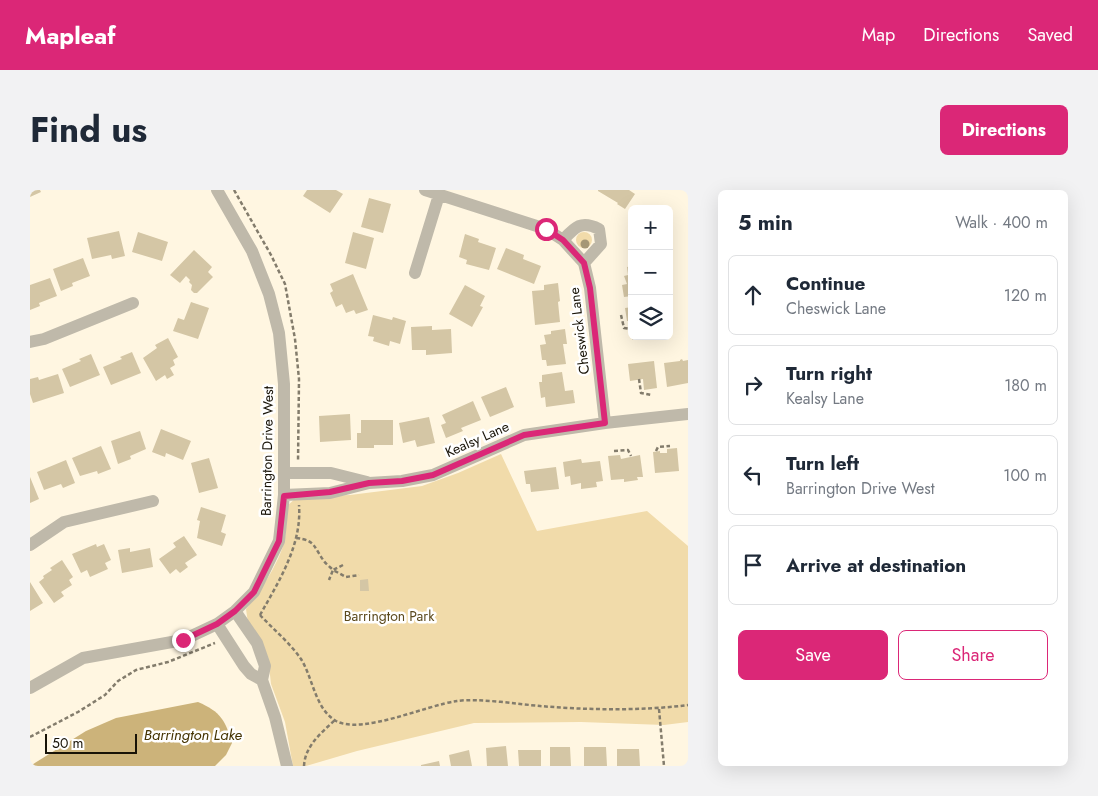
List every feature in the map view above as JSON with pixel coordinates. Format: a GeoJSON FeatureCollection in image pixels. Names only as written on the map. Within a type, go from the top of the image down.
{"type":"FeatureCollection","features":[{"type":"Feature","properties":{"kind":"street","name":"Barrington Drive West"},"geometry":{"type":"LineString","coordinates":[[30,688],[83,658],[183,640],[217,624],[235,611],[254,592],[279,541],[284,496],[284,384],[279,333],[269,294],[252,250],[217,190]]}},
{"type":"Feature","properties":{"kind":"street","name":"Cheswick Lane"},"geometry":{"type":"LineString","coordinates":[[425,190],[546,229],[563,240],[584,263],[590,288],[605,423]]}},
{"type":"Feature","properties":{"kind":"street"},"geometry":{"type":"LineString","coordinates":[[415,273],[439,195]]}},
{"type":"Feature","properties":{"kind":"street"},"geometry":{"type":"LineString","coordinates":[[563,240],[576,226],[585,225],[599,230],[601,244],[584,263]]}},
{"type":"Feature","properties":{"kind":"street"},"geometry":{"type":"LineString","coordinates":[[30,342],[44,339],[133,303]]}},
{"type":"Feature","properties":{"kind":"street","name":"Kealsy Lane"},"geometry":{"type":"LineString","coordinates":[[284,496],[330,492],[369,483],[402,481],[433,475],[524,435],[605,423],[688,414]]}},
{"type":"Feature","properties":{"kind":"street","name":"Kealsy Lane"},"geometry":{"type":"LineString","coordinates":[[284,473],[331,473],[369,483]]}},
{"type":"Feature","properties":{"kind":"street"},"geometry":{"type":"LineString","coordinates":[[30,545],[64,522],[152,502]]}},
{"type":"Feature","properties":{"kind":"street"},"geometry":{"type":"LineString","coordinates":[[235,611],[257,643],[265,666],[262,680],[275,716],[287,766]]}},
{"type":"Feature","properties":{"kind":"street"},"geometry":{"type":"LineString","coordinates":[[217,624],[244,666],[251,674],[262,680]]}},
{"type":"Feature","properties":{"kind":"path"},"geometry":{"type":"LineString","coordinates":[[621,315],[624,328],[628,329]]}},
{"type":"Feature","properties":{"kind":"path"},"geometry":{"type":"LineString","coordinates":[[639,380],[641,393],[652,395]]}},
{"type":"Feature","properties":{"kind":"path"},"geometry":{"type":"LineString","coordinates":[[656,451],[658,447],[670,446]]}},
{"type":"Feature","properties":{"kind":"path"},"geometry":{"type":"LineString","coordinates":[[614,451],[628,450],[630,456]]}},
{"type":"Feature","properties":{"kind":"path"},"geometry":{"type":"LineString","coordinates":[[296,538],[306,539],[316,547],[323,560],[333,570],[346,577],[358,576]]}},
{"type":"Feature","properties":{"kind":"path"},"geometry":{"type":"LineString","coordinates":[[329,580],[333,570],[343,565]]}},
{"type":"Feature","properties":{"kind":"path"},"geometry":{"type":"LineString","coordinates":[[265,606],[260,615],[301,660],[322,706],[334,720],[347,725],[362,725],[441,703],[461,700],[552,707],[659,709],[688,705]]}},
{"type":"Feature","properties":{"kind":"path"},"geometry":{"type":"LineString","coordinates":[[30,737],[78,712],[105,695],[118,681],[136,670],[168,662],[220,640]]}},
{"type":"Feature","properties":{"kind":"path"},"geometry":{"type":"LineString","coordinates":[[659,709],[664,766]]}},
{"type":"Feature","properties":{"kind":"path"},"geometry":{"type":"LineString","coordinates":[[304,766],[308,751],[316,738],[334,720]]}},
{"type":"Feature","properties":{"kind":"green space"},"geometry":{"type":"Polygon","coordinates":[[[581,232],[587,232],[592,237],[590,246],[581,248],[576,243],[576,237],[581,232]]]}},
{"type":"Feature","properties":{"kind":"green space","name":"Barrington Park"},"geometry":{"type":"Polygon","coordinates":[[[501,454],[537,531],[647,511],[688,546],[688,722],[664,725],[581,722],[474,723],[357,751],[306,766],[293,766],[285,722],[271,684],[268,657],[248,623],[246,609],[268,577],[282,550],[286,533],[286,507],[297,497],[350,495],[422,486],[501,454]]]}},
{"type":"Feature","properties":{"kind":"water","name":"Barrington Lake"},"geometry":{"type":"Polygon","coordinates":[[[198,702],[217,713],[227,728],[232,743],[226,755],[215,766],[30,766],[86,731],[116,718],[198,702]]]}},
{"type":"Feature","properties":{"kind":"building"},"geometry":{"type":"Polygon","coordinates":[[[30,190],[40,190],[41,192],[30,197],[30,190]]]}},
{"type":"Feature","properties":{"kind":"building"},"geometry":{"type":"Polygon","coordinates":[[[307,190],[336,190],[343,194],[330,213],[303,196],[307,190]]]}},
{"type":"Feature","properties":{"kind":"building"},"geometry":{"type":"Polygon","coordinates":[[[598,190],[629,190],[635,194],[625,209],[598,190]]]}},
{"type":"Feature","properties":{"kind":"building"},"geometry":{"type":"Polygon","coordinates":[[[369,198],[391,204],[383,233],[361,227],[369,198]]]}},
{"type":"Feature","properties":{"kind":"building"},"geometry":{"type":"Polygon","coordinates":[[[119,231],[125,256],[112,259],[111,255],[92,259],[87,238],[119,231]]]}},
{"type":"Feature","properties":{"kind":"building"},"geometry":{"type":"Polygon","coordinates":[[[138,232],[168,242],[162,261],[132,252],[138,232]]]}},
{"type":"Feature","properties":{"kind":"building"},"geometry":{"type":"Polygon","coordinates":[[[353,232],[374,238],[366,269],[345,263],[353,232]]]}},
{"type":"Feature","properties":{"kind":"building"},"geometry":{"type":"Polygon","coordinates":[[[465,234],[479,239],[478,242],[496,248],[489,270],[466,264],[467,260],[459,257],[465,234]]]}},
{"type":"Feature","properties":{"kind":"building"},"geometry":{"type":"Polygon","coordinates":[[[506,248],[524,255],[523,259],[541,266],[534,284],[497,269],[506,248]]]}},
{"type":"Feature","properties":{"kind":"building"},"geometry":{"type":"Polygon","coordinates":[[[194,250],[212,267],[208,272],[213,277],[197,293],[191,290],[192,285],[186,276],[180,283],[170,275],[194,250]]]}},
{"type":"Feature","properties":{"kind":"building"},"geometry":{"type":"Polygon","coordinates":[[[83,258],[90,276],[72,283],[73,286],[61,291],[53,269],[83,258]]]}},
{"type":"Feature","properties":{"kind":"building"},"geometry":{"type":"Polygon","coordinates":[[[353,274],[368,310],[356,314],[354,310],[346,313],[342,304],[336,307],[330,293],[333,291],[330,284],[353,274]]]}},
{"type":"Feature","properties":{"kind":"building"},"geometry":{"type":"Polygon","coordinates":[[[628,275],[628,296],[624,297],[622,285],[627,284],[624,276],[628,275]]]}},
{"type":"Feature","properties":{"kind":"building"},"geometry":{"type":"Polygon","coordinates":[[[50,278],[57,296],[39,303],[40,306],[30,310],[30,285],[50,278]]]}},
{"type":"Feature","properties":{"kind":"building"},"geometry":{"type":"Polygon","coordinates":[[[558,283],[560,322],[535,325],[532,291],[544,290],[544,285],[558,283]]]}},
{"type":"Feature","properties":{"kind":"building"},"geometry":{"type":"Polygon","coordinates":[[[465,285],[485,296],[480,306],[483,307],[472,327],[449,314],[465,285]]]}},
{"type":"Feature","properties":{"kind":"building"},"geometry":{"type":"Polygon","coordinates":[[[191,302],[209,308],[198,339],[173,331],[178,318],[184,320],[191,302]]]}},
{"type":"Feature","properties":{"kind":"building"},"geometry":{"type":"Polygon","coordinates":[[[625,308],[628,308],[628,321],[627,321],[625,308]]]}},
{"type":"Feature","properties":{"kind":"building"},"geometry":{"type":"Polygon","coordinates":[[[373,315],[392,320],[393,317],[406,321],[400,344],[390,341],[389,346],[373,341],[374,337],[368,336],[373,315]]]}},
{"type":"Feature","properties":{"kind":"building"},"geometry":{"type":"Polygon","coordinates":[[[432,326],[432,330],[451,329],[452,353],[426,355],[426,350],[412,350],[411,327],[432,326]]]}},
{"type":"Feature","properties":{"kind":"building"},"geometry":{"type":"Polygon","coordinates":[[[565,329],[567,344],[563,344],[566,364],[547,366],[546,360],[542,360],[540,345],[546,344],[544,335],[551,334],[551,331],[565,329]]]}},
{"type":"Feature","properties":{"kind":"building"},"geometry":{"type":"Polygon","coordinates":[[[168,338],[178,357],[173,360],[175,365],[170,368],[174,375],[167,379],[165,375],[156,381],[143,358],[157,348],[155,345],[168,338]]]}},
{"type":"Feature","properties":{"kind":"building"},"geometry":{"type":"Polygon","coordinates":[[[132,352],[141,373],[111,385],[103,367],[122,359],[120,357],[132,352]]]}},
{"type":"Feature","properties":{"kind":"building"},"geometry":{"type":"Polygon","coordinates":[[[91,354],[100,375],[70,387],[62,369],[81,361],[79,359],[91,354]]]}},
{"type":"Feature","properties":{"kind":"building"},"geometry":{"type":"Polygon","coordinates":[[[682,359],[683,361],[688,360],[688,383],[667,387],[664,363],[680,361],[682,359]]]}},
{"type":"Feature","properties":{"kind":"building"},"geometry":{"type":"Polygon","coordinates":[[[654,361],[657,388],[644,390],[643,379],[630,381],[628,364],[654,361]]]}},
{"type":"Feature","properties":{"kind":"building"},"geometry":{"type":"Polygon","coordinates":[[[562,372],[565,391],[573,390],[575,403],[546,407],[545,397],[541,398],[539,382],[542,382],[542,375],[562,372]]]}},
{"type":"Feature","properties":{"kind":"building"},"geometry":{"type":"Polygon","coordinates":[[[58,374],[64,393],[33,403],[30,394],[30,379],[38,377],[39,380],[58,374]]]}},
{"type":"Feature","properties":{"kind":"building"},"geometry":{"type":"Polygon","coordinates":[[[506,387],[514,407],[490,417],[481,397],[506,387]]]}},
{"type":"Feature","properties":{"kind":"building"},"geometry":{"type":"Polygon","coordinates":[[[473,401],[481,420],[461,428],[463,431],[446,438],[441,425],[446,423],[442,415],[473,401]]]}},
{"type":"Feature","properties":{"kind":"building"},"geometry":{"type":"Polygon","coordinates":[[[350,414],[351,440],[320,442],[319,416],[350,414]]]}},
{"type":"Feature","properties":{"kind":"building"},"geometry":{"type":"Polygon","coordinates":[[[429,417],[435,443],[417,447],[415,440],[403,443],[399,423],[429,417]]]}},
{"type":"Feature","properties":{"kind":"building"},"geometry":{"type":"Polygon","coordinates":[[[361,420],[393,420],[393,445],[374,445],[374,448],[357,448],[357,433],[361,433],[361,420]]]}},
{"type":"Feature","properties":{"kind":"building"},"geometry":{"type":"Polygon","coordinates":[[[161,429],[191,441],[183,460],[166,453],[165,457],[152,452],[161,429]]]}},
{"type":"Feature","properties":{"kind":"building"},"geometry":{"type":"Polygon","coordinates":[[[140,431],[146,449],[130,456],[131,459],[118,464],[111,441],[140,431]]]}},
{"type":"Feature","properties":{"kind":"building"},"geometry":{"type":"Polygon","coordinates":[[[101,446],[111,469],[98,474],[97,471],[80,476],[72,458],[101,446]]]}},
{"type":"Feature","properties":{"kind":"building"},"geometry":{"type":"Polygon","coordinates":[[[677,448],[679,471],[655,473],[653,452],[667,453],[667,449],[677,448]]]}},
{"type":"Feature","properties":{"kind":"building"},"geometry":{"type":"Polygon","coordinates":[[[620,455],[621,459],[640,455],[643,477],[637,477],[638,480],[624,482],[624,479],[611,480],[608,456],[620,455]]]}},
{"type":"Feature","properties":{"kind":"building"},"geometry":{"type":"Polygon","coordinates":[[[209,458],[218,488],[199,493],[191,463],[209,458]]]}},
{"type":"Feature","properties":{"kind":"building"},"geometry":{"type":"Polygon","coordinates":[[[581,459],[582,463],[600,461],[603,481],[596,482],[597,487],[581,489],[581,483],[571,485],[570,476],[565,477],[563,462],[581,459]]]}},
{"type":"Feature","properties":{"kind":"building"},"geometry":{"type":"Polygon","coordinates":[[[66,460],[75,483],[63,488],[61,484],[44,490],[37,472],[66,460]]]}},
{"type":"Feature","properties":{"kind":"building"},"geometry":{"type":"Polygon","coordinates":[[[556,467],[559,489],[531,492],[530,484],[526,484],[524,471],[556,467]]]}},
{"type":"Feature","properties":{"kind":"building"},"geometry":{"type":"Polygon","coordinates":[[[30,477],[39,499],[30,503],[30,477]]]}},
{"type":"Feature","properties":{"kind":"building"},"geometry":{"type":"Polygon","coordinates":[[[201,507],[226,515],[221,532],[226,534],[222,546],[197,538],[200,521],[197,520],[201,507]]]}},
{"type":"Feature","properties":{"kind":"building"},"geometry":{"type":"Polygon","coordinates":[[[184,536],[197,555],[185,563],[188,567],[180,573],[176,569],[170,574],[159,559],[176,547],[173,543],[184,536]]]}},
{"type":"Feature","properties":{"kind":"building"},"geometry":{"type":"Polygon","coordinates":[[[96,544],[97,547],[104,544],[111,560],[105,563],[108,569],[90,577],[87,570],[81,573],[72,554],[96,544]]]}},
{"type":"Feature","properties":{"kind":"building"},"geometry":{"type":"Polygon","coordinates":[[[130,548],[130,552],[150,548],[153,567],[122,573],[118,550],[130,548]]]}},
{"type":"Feature","properties":{"kind":"building"},"geometry":{"type":"Polygon","coordinates":[[[62,560],[73,577],[69,580],[72,585],[61,592],[64,596],[54,603],[39,582],[44,578],[43,576],[52,570],[50,568],[62,560]]]}},
{"type":"Feature","properties":{"kind":"building"},"geometry":{"type":"Polygon","coordinates":[[[368,579],[369,591],[360,591],[360,580],[368,579]]]}},
{"type":"Feature","properties":{"kind":"building"},"geometry":{"type":"Polygon","coordinates":[[[30,582],[43,603],[30,611],[30,582]]]}},
{"type":"Feature","properties":{"kind":"building"},"geometry":{"type":"Polygon","coordinates":[[[506,746],[508,766],[487,766],[486,748],[506,746]]]}},
{"type":"Feature","properties":{"kind":"building"},"geometry":{"type":"Polygon","coordinates":[[[550,747],[570,747],[571,766],[550,766],[550,747]]]}},
{"type":"Feature","properties":{"kind":"building"},"geometry":{"type":"Polygon","coordinates":[[[584,747],[606,747],[607,766],[584,766],[584,747]]]}},
{"type":"Feature","properties":{"kind":"building"},"geometry":{"type":"Polygon","coordinates":[[[617,749],[639,749],[640,766],[617,766],[617,749]]]}},
{"type":"Feature","properties":{"kind":"building"},"geometry":{"type":"Polygon","coordinates":[[[469,750],[472,766],[451,766],[449,755],[469,750]]]}},
{"type":"Feature","properties":{"kind":"building"},"geometry":{"type":"Polygon","coordinates":[[[518,750],[541,750],[541,766],[519,766],[518,750]]]}},
{"type":"Feature","properties":{"kind":"building"},"geometry":{"type":"Polygon","coordinates":[[[439,761],[440,766],[421,766],[421,765],[439,761]]]}},
{"type":"Feature","properties":{"kind":"route"},"geometry":{"type":"LineString","coordinates":[[183,640],[217,624],[235,611],[254,592],[279,541],[284,496],[330,492],[369,483],[402,481],[433,475],[524,435],[605,423],[590,288],[584,263],[563,240],[546,229]]}}]}
